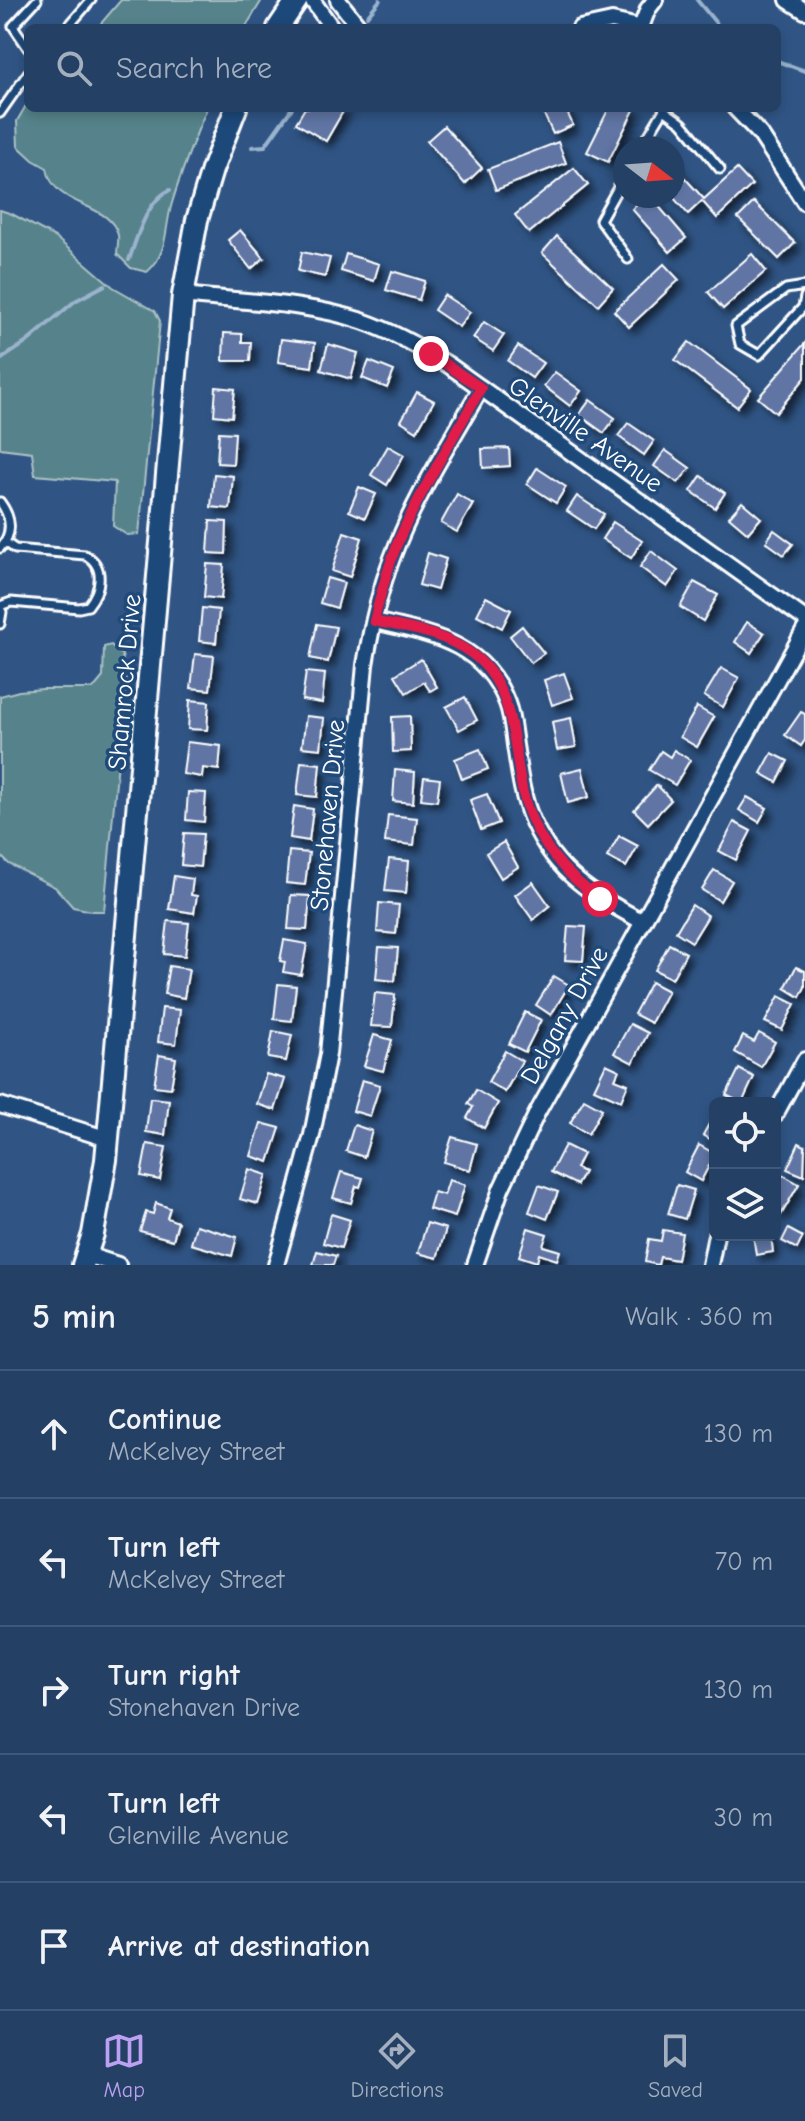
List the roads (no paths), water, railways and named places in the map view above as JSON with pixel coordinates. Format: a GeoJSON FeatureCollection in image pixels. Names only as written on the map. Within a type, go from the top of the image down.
{"type":"FeatureCollection","features":[{"type":"Feature","properties":{"kind":"street"},"geometry":{"type":"LineString","coordinates":[[281,24],[297,0]]}},
{"type":"Feature","properties":{"kind":"street"},"geometry":{"type":"LineString","coordinates":[[312,0],[329,24]]}},
{"type":"Feature","properties":{"kind":"street"},"geometry":{"type":"LineString","coordinates":[[338,0],[357,24]]}},
{"type":"Feature","properties":{"kind":"street"},"geometry":{"type":"LineString","coordinates":[[643,24],[655,0]]}},
{"type":"Feature","properties":{"kind":"street"},"geometry":{"type":"LineString","coordinates":[[788,0],[805,11]]}},
{"type":"Feature","properties":{"kind":"street"},"geometry":{"type":"LineString","coordinates":[[598,24],[612,21],[625,24]]}},
{"type":"Feature","properties":{"kind":"street","name":"Shamrock Drive"},"geometry":{"type":"LineString","coordinates":[[85,1260],[101,1191],[108,1139],[183,295],[197,220],[234,112]]}},
{"type":"Feature","properties":{"kind":"street"},"geometry":{"type":"LineString","coordinates":[[739,112],[760,134],[805,203]]}},
{"type":"Feature","properties":{"kind":"street","name":"Glenville Avenue"},"geometry":{"type":"LineString","coordinates":[[183,295],[302,308],[360,321],[409,341],[450,366],[805,619]]}},
{"type":"Feature","properties":{"kind":"street","name":"Stonehaven Drive"},"geometry":{"type":"LineString","coordinates":[[276,1265],[312,1135],[328,1054],[365,665],[374,621],[382,587],[401,537],[481,388]]}},
{"type":"Feature","properties":{"kind":"street"},"geometry":{"type":"LineString","coordinates":[[374,621],[442,638],[473,655],[489,671],[507,702],[523,793],[539,834],[575,880],[600,899],[643,922]]}},
{"type":"Feature","properties":{"kind":"street","name":"Delgany Drive"},"geometry":{"type":"LineString","coordinates":[[475,1265],[517,1152],[805,629]]}},
{"type":"Feature","properties":{"kind":"street"},"geometry":{"type":"LineString","coordinates":[[781,1104],[805,1060]]}},
{"type":"Feature","properties":{"kind":"street"},"geometry":{"type":"LineString","coordinates":[[0,1105],[108,1139]]}},
{"type":"Feature","properties":{"kind":"street"},"geometry":{"type":"LineString","coordinates":[[710,1265],[715,1241]]}},
{"type":"Feature","properties":{"kind":"street"},"geometry":{"type":"LineString","coordinates":[[85,1260],[118,1265]]}},
{"type":"Feature","properties":{"kind":"lane"},"geometry":{"type":"LineString","coordinates":[[24,42],[13,26],[37,0]]}},
{"type":"Feature","properties":{"kind":"lane"},"geometry":{"type":"LineString","coordinates":[[70,24],[91,0]]}},
{"type":"Feature","properties":{"kind":"lane"},"geometry":{"type":"LineString","coordinates":[[0,113],[24,79]]}},
{"type":"Feature","properties":{"kind":"lane"},"geometry":{"type":"LineString","coordinates":[[648,136],[662,112]]}},
{"type":"Feature","properties":{"kind":"lane"},"geometry":{"type":"LineString","coordinates":[[668,112],[682,123],[720,169]]}},
{"type":"Feature","properties":{"kind":"lane"},"geometry":{"type":"LineString","coordinates":[[613,197],[600,220],[628,259]]}},
{"type":"Feature","properties":{"kind":"lane"},"geometry":{"type":"LineString","coordinates":[[805,286],[786,289],[736,326],[740,344],[759,355],[803,307],[805,297]]}},
{"type":"Feature","properties":{"kind":"lane"},"geometry":{"type":"LineString","coordinates":[[0,502],[9,519],[8,536],[2,545],[15,549],[85,555],[94,560],[98,567],[100,583],[95,598],[88,606],[79,608],[11,602],[0,607],[0,624]]}},
{"type":"Feature","properties":{"kind":"waterway"},"geometry":{"type":"LineString","coordinates":[[367,16],[380,0]]}},
{"type":"Feature","properties":{"kind":"waterway"},"geometry":{"type":"LineString","coordinates":[[697,0],[717,24]]}},
{"type":"Feature","properties":{"kind":"waterway"},"geometry":{"type":"LineString","coordinates":[[781,62],[805,71]]}},
{"type":"Feature","properties":{"kind":"waterway"},"geometry":{"type":"LineString","coordinates":[[252,147],[265,146],[289,112]]}},
{"type":"Feature","properties":{"kind":"waterway"},"geometry":{"type":"LineString","coordinates":[[129,260],[149,210],[170,190]]}},
{"type":"Feature","properties":{"kind":"waterway"},"geometry":{"type":"LineString","coordinates":[[0,360],[27,342],[75,301],[105,285]]}}]}
